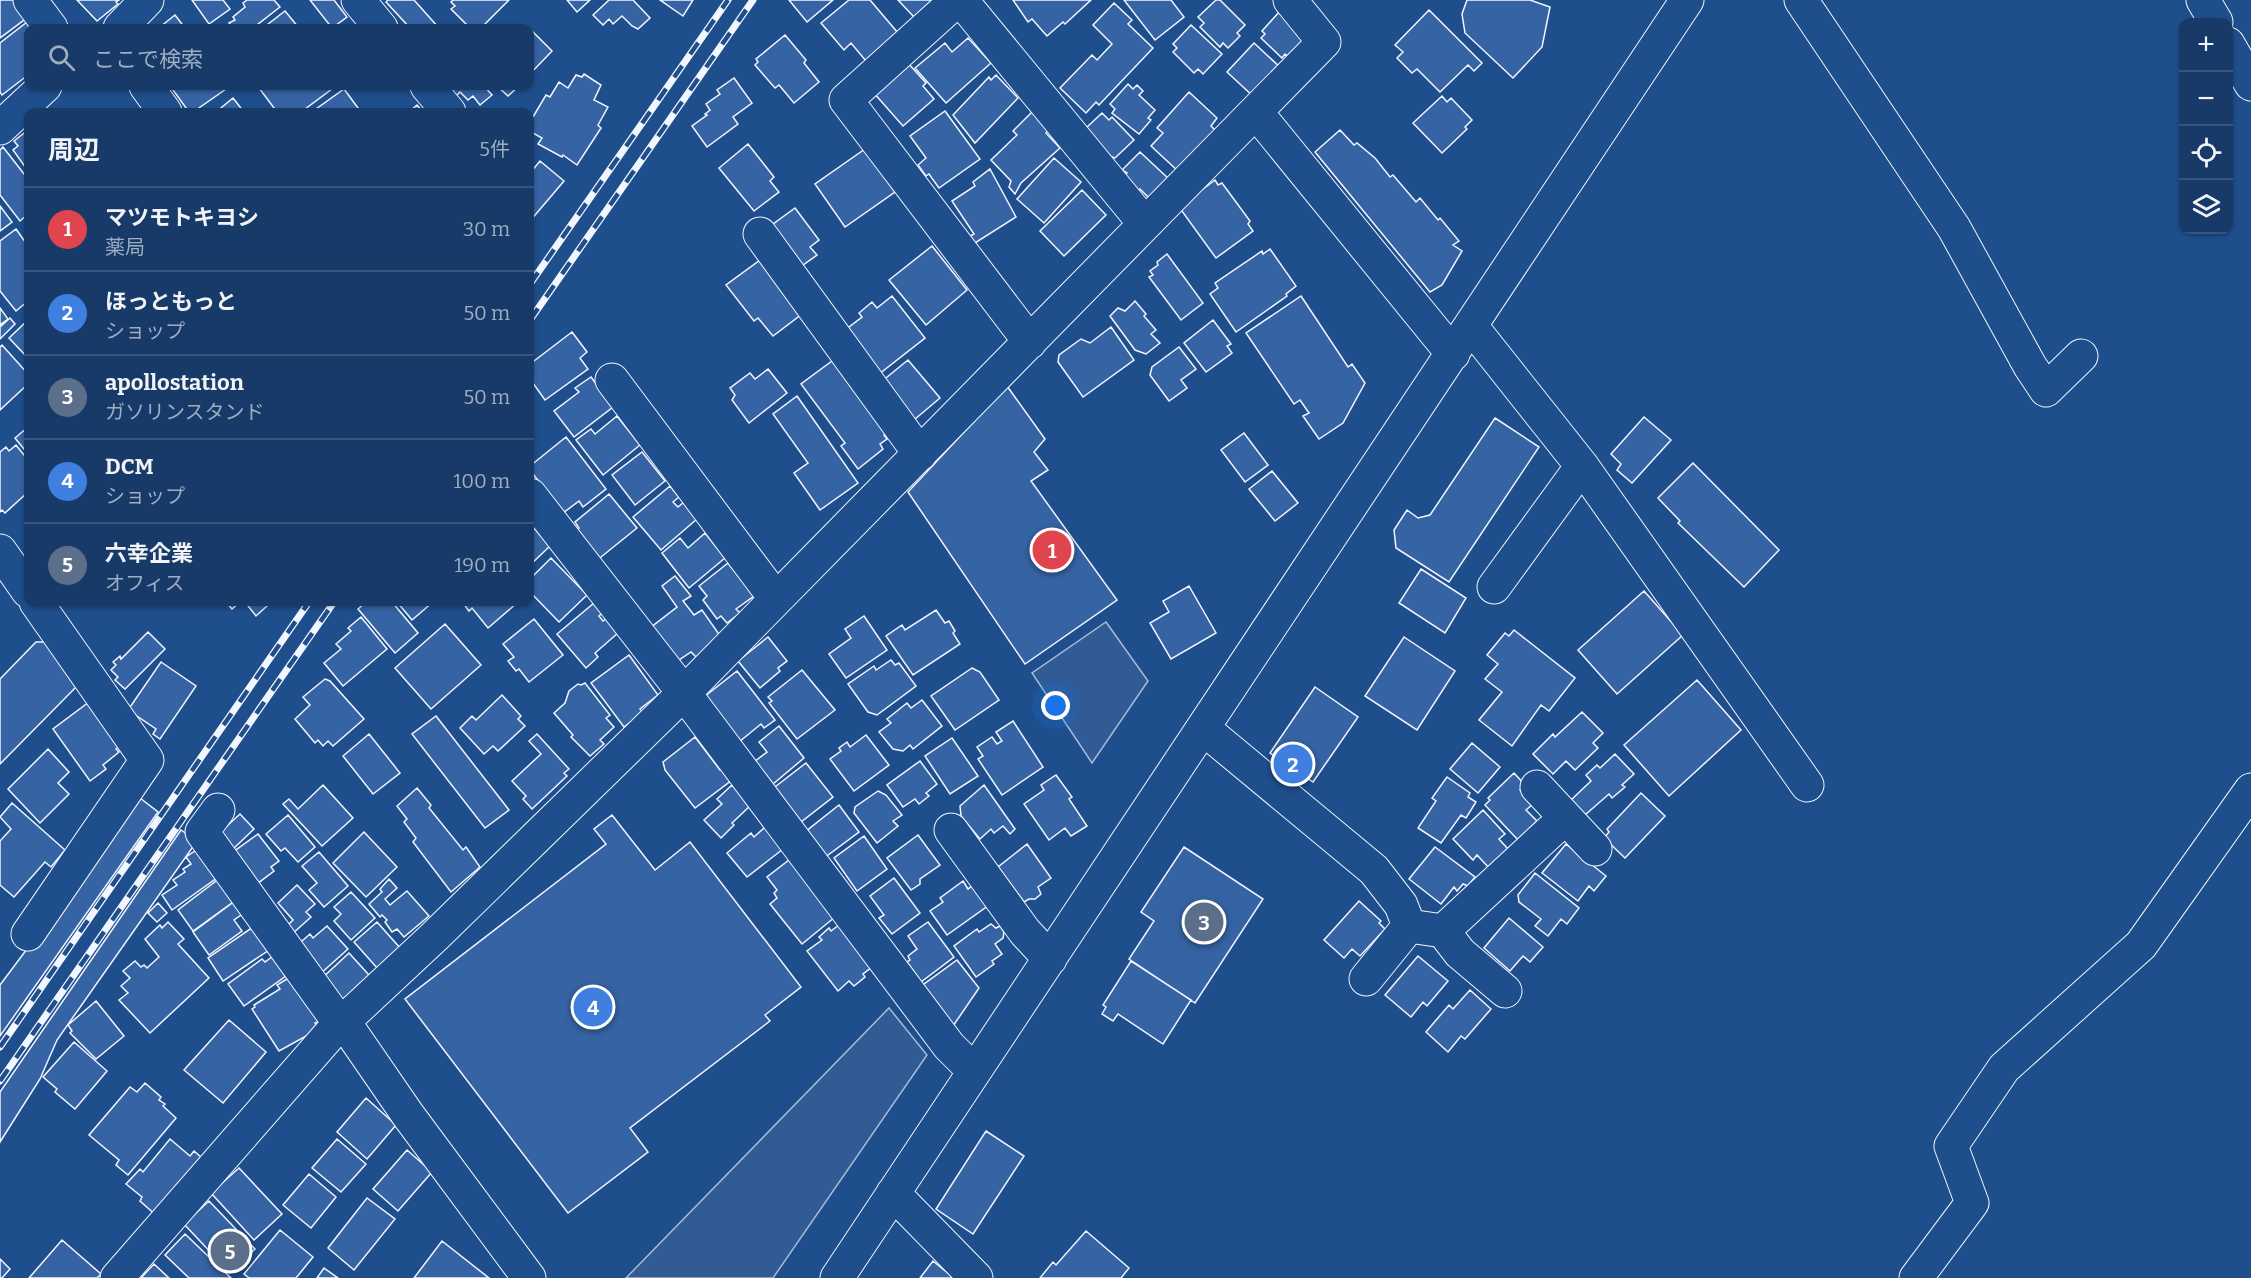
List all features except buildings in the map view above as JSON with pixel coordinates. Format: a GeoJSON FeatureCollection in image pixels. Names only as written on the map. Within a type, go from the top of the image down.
{"type":"FeatureCollection","features":[{"type":"Feature","properties":{"kind":"street"},"geometry":{"type":"LineString","coordinates":[[30,0],[48,24]]}},
{"type":"Feature","properties":{"kind":"street"},"geometry":{"type":"LineString","coordinates":[[124,24],[147,0]]}},
{"type":"Feature","properties":{"kind":"street"},"geometry":{"type":"LineString","coordinates":[[358,0],[378,24]]}},
{"type":"Feature","properties":{"kind":"street"},"geometry":{"type":"LineString","coordinates":[[1030,342],[846,100],[959,0],[1145,224]]}},
{"type":"Feature","properties":{"kind":"street"},"geometry":{"type":"LineString","coordinates":[[117,1278],[331,1033],[434,937],[684,693],[1324,42],[1290,0]]}},
{"type":"Feature","properties":{"kind":"street"},"geometry":{"type":"LineString","coordinates":[[837,1278],[1687,0]]}},
{"type":"Feature","properties":{"kind":"street"},"geometry":{"type":"LineString","coordinates":[[1801,0],[1954,228],[2030,366],[2046,390],[2081,356]]}},
{"type":"Feature","properties":{"kind":"street"},"geometry":{"type":"LineString","coordinates":[[2204,0],[2214,18]]}},
{"type":"Feature","properties":{"kind":"street"},"geometry":{"type":"LineString","coordinates":[[2233,51],[2251,84]]}},
{"type":"Feature","properties":{"kind":"street"},"geometry":{"type":"LineString","coordinates":[[149,90],[162,108]]}},
{"type":"Feature","properties":{"kind":"street"},"geometry":{"type":"LineString","coordinates":[[430,90],[446,108]]}},
{"type":"Feature","properties":{"kind":"street"},"geometry":{"type":"LineString","coordinates":[[0,128],[24,109]]}},
{"type":"Feature","properties":{"kind":"street"},"geometry":{"type":"LineString","coordinates":[[1256,112],[1453,354]]}},
{"type":"Feature","properties":{"kind":"street"},"geometry":{"type":"LineString","coordinates":[[760,234],[920,454]]}},
{"type":"Feature","properties":{"kind":"street"},"geometry":{"type":"LineString","coordinates":[[1471,326],[1582,466],[1807,785]]}},
{"type":"Feature","properties":{"kind":"street"},"geometry":{"type":"LineString","coordinates":[[612,380],[776,599]]}},
{"type":"Feature","properties":{"kind":"street"},"geometry":{"type":"LineString","coordinates":[[1494,587],[1582,466]]}},
{"type":"Feature","properties":{"kind":"street"},"geometry":{"type":"LineString","coordinates":[[534,500],[684,693],[949,1046],[974,1071]]}},
{"type":"Feature","properties":{"kind":"street"},"geometry":{"type":"LineString","coordinates":[[0,551],[24,585]]}},
{"type":"Feature","properties":{"kind":"street"},"geometry":{"type":"LineString","coordinates":[[28,934],[147,760],[39,606]]}},
{"type":"Feature","properties":{"kind":"street"},"geometry":{"type":"LineString","coordinates":[[1204,729],[1374,870],[1401,905],[1409,926]]}},
{"type":"Feature","properties":{"kind":"street"},"geometry":{"type":"LineString","coordinates":[[1537,787],[1595,849]]}},
{"type":"Feature","properties":{"kind":"street"},"geometry":{"type":"LineString","coordinates":[[1916,1278],[1972,1203],[1951,1146],[2004,1068],[2141,945],[2251,790]]}},
{"type":"Feature","properties":{"kind":"street"},"geometry":{"type":"LineString","coordinates":[[218,810],[202,832],[529,1278]]}},
{"type":"Feature","properties":{"kind":"street"},"geometry":{"type":"LineString","coordinates":[[1443,931],[1565,818]]}},
{"type":"Feature","properties":{"kind":"street"},"geometry":{"type":"LineString","coordinates":[[951,830],[1024,932],[1050,959]]}},
{"type":"Feature","properties":{"kind":"street"},"geometry":{"type":"LineString","coordinates":[[1409,926],[1443,931],[1460,953],[1505,991]]}},
{"type":"Feature","properties":{"kind":"street"},"geometry":{"type":"LineString","coordinates":[[1366,979],[1409,926]]}},
{"type":"Feature","properties":{"kind":"street"},"geometry":{"type":"LineString","coordinates":[[893,1193],[976,1278]]}},
{"type":"Feature","properties":{"kind":"shaded area"},"geometry":{"type":"Polygon","coordinates":[[[1106,622],[1148,681],[1092,763],[1032,673],[1106,622]]]}},
{"type":"Feature","properties":{"kind":"shaded area"},"geometry":{"type":"Polygon","coordinates":[[[889,1008],[927,1055],[773,1278],[626,1278],[889,1008]]]}},
{"type":"Feature","properties":{"kind":"railway"},"geometry":{"type":"LineString","coordinates":[[534,278],[728,0]]}},
{"type":"Feature","properties":{"kind":"railway"},"geometry":{"type":"LineString","coordinates":[[534,314],[753,0]]}},
{"type":"Feature","properties":{"kind":"railway"},"geometry":{"type":"LineString","coordinates":[[0,1047],[306,606]]}},
{"type":"Feature","properties":{"kind":"railway"},"geometry":{"type":"LineString","coordinates":[[0,1081],[331,606]]}},
{"type":"Feature","properties":{"kind":"place","name":"マツモトキヨシ"},"geometry":{"type":"Point","coordinates":[1052,550]}},
{"type":"Feature","properties":{"kind":"place","name":"ほっともっと"},"geometry":{"type":"Point","coordinates":[1293,764]}},
{"type":"Feature","properties":{"kind":"place","name":"apollostation"},"geometry":{"type":"Point","coordinates":[1204,922]}},
{"type":"Feature","properties":{"kind":"place","name":"DCM"},"geometry":{"type":"Point","coordinates":[593,1007]}},
{"type":"Feature","properties":{"kind":"place","name":"六幸企業"},"geometry":{"type":"Point","coordinates":[230,1251]}}]}
